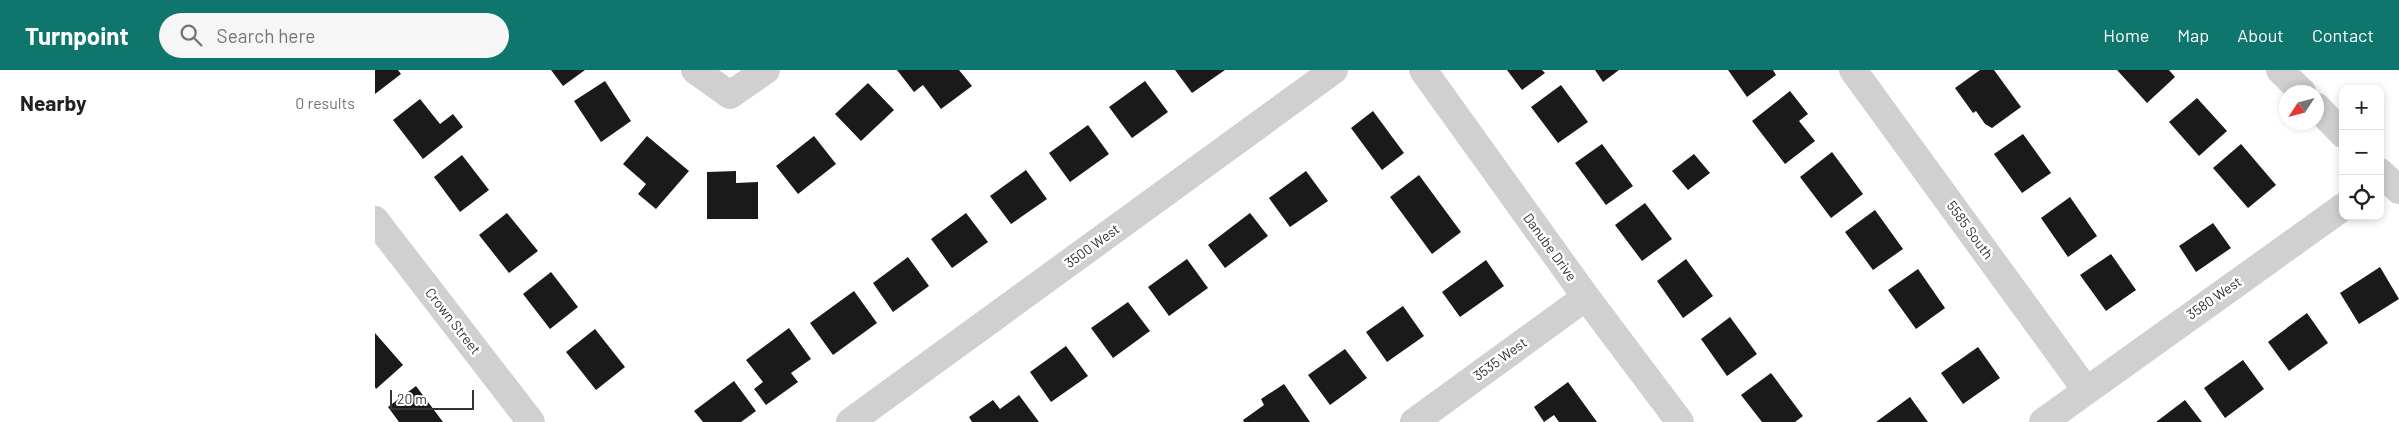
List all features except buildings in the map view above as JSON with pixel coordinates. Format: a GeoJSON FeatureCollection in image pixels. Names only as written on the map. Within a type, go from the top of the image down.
{"type":"FeatureCollection","features":[{"type":"Feature","properties":{"kind":"street"},"geometry":{"type":"LineString","coordinates":[[695,70],[730,95],[766,70]]}},
{"type":"Feature","properties":{"kind":"street","name":"3500 West"},"geometry":{"type":"LineString","coordinates":[[850,422],[1335,70]]}},
{"type":"Feature","properties":{"kind":"street","name":"Danube Drive"},"geometry":{"type":"LineString","coordinates":[[1423,70],[1586,297],[1680,422]]}},
{"type":"Feature","properties":{"kind":"street","name":"5585 South"},"geometry":{"type":"LineString","coordinates":[[1853,70],[2086,390]]}},
{"type":"Feature","properties":{"kind":"street"},"geometry":{"type":"LineString","coordinates":[[2280,70],[2295,85]]}},
{"type":"Feature","properties":{"kind":"street"},"geometry":{"type":"LineString","coordinates":[[2324,114],[2339,130]]}},
{"type":"Feature","properties":{"kind":"street","name":"3580 West"},"geometry":{"type":"LineString","coordinates":[[2043,422],[2339,209]]}},
{"type":"Feature","properties":{"kind":"street","name":"Crown Street"},"geometry":{"type":"LineString","coordinates":[[375,220],[531,422]]}},
{"type":"Feature","properties":{"kind":"street","name":"3535 West"},"geometry":{"type":"LineString","coordinates":[[1414,422],[1586,297]]}}]}
